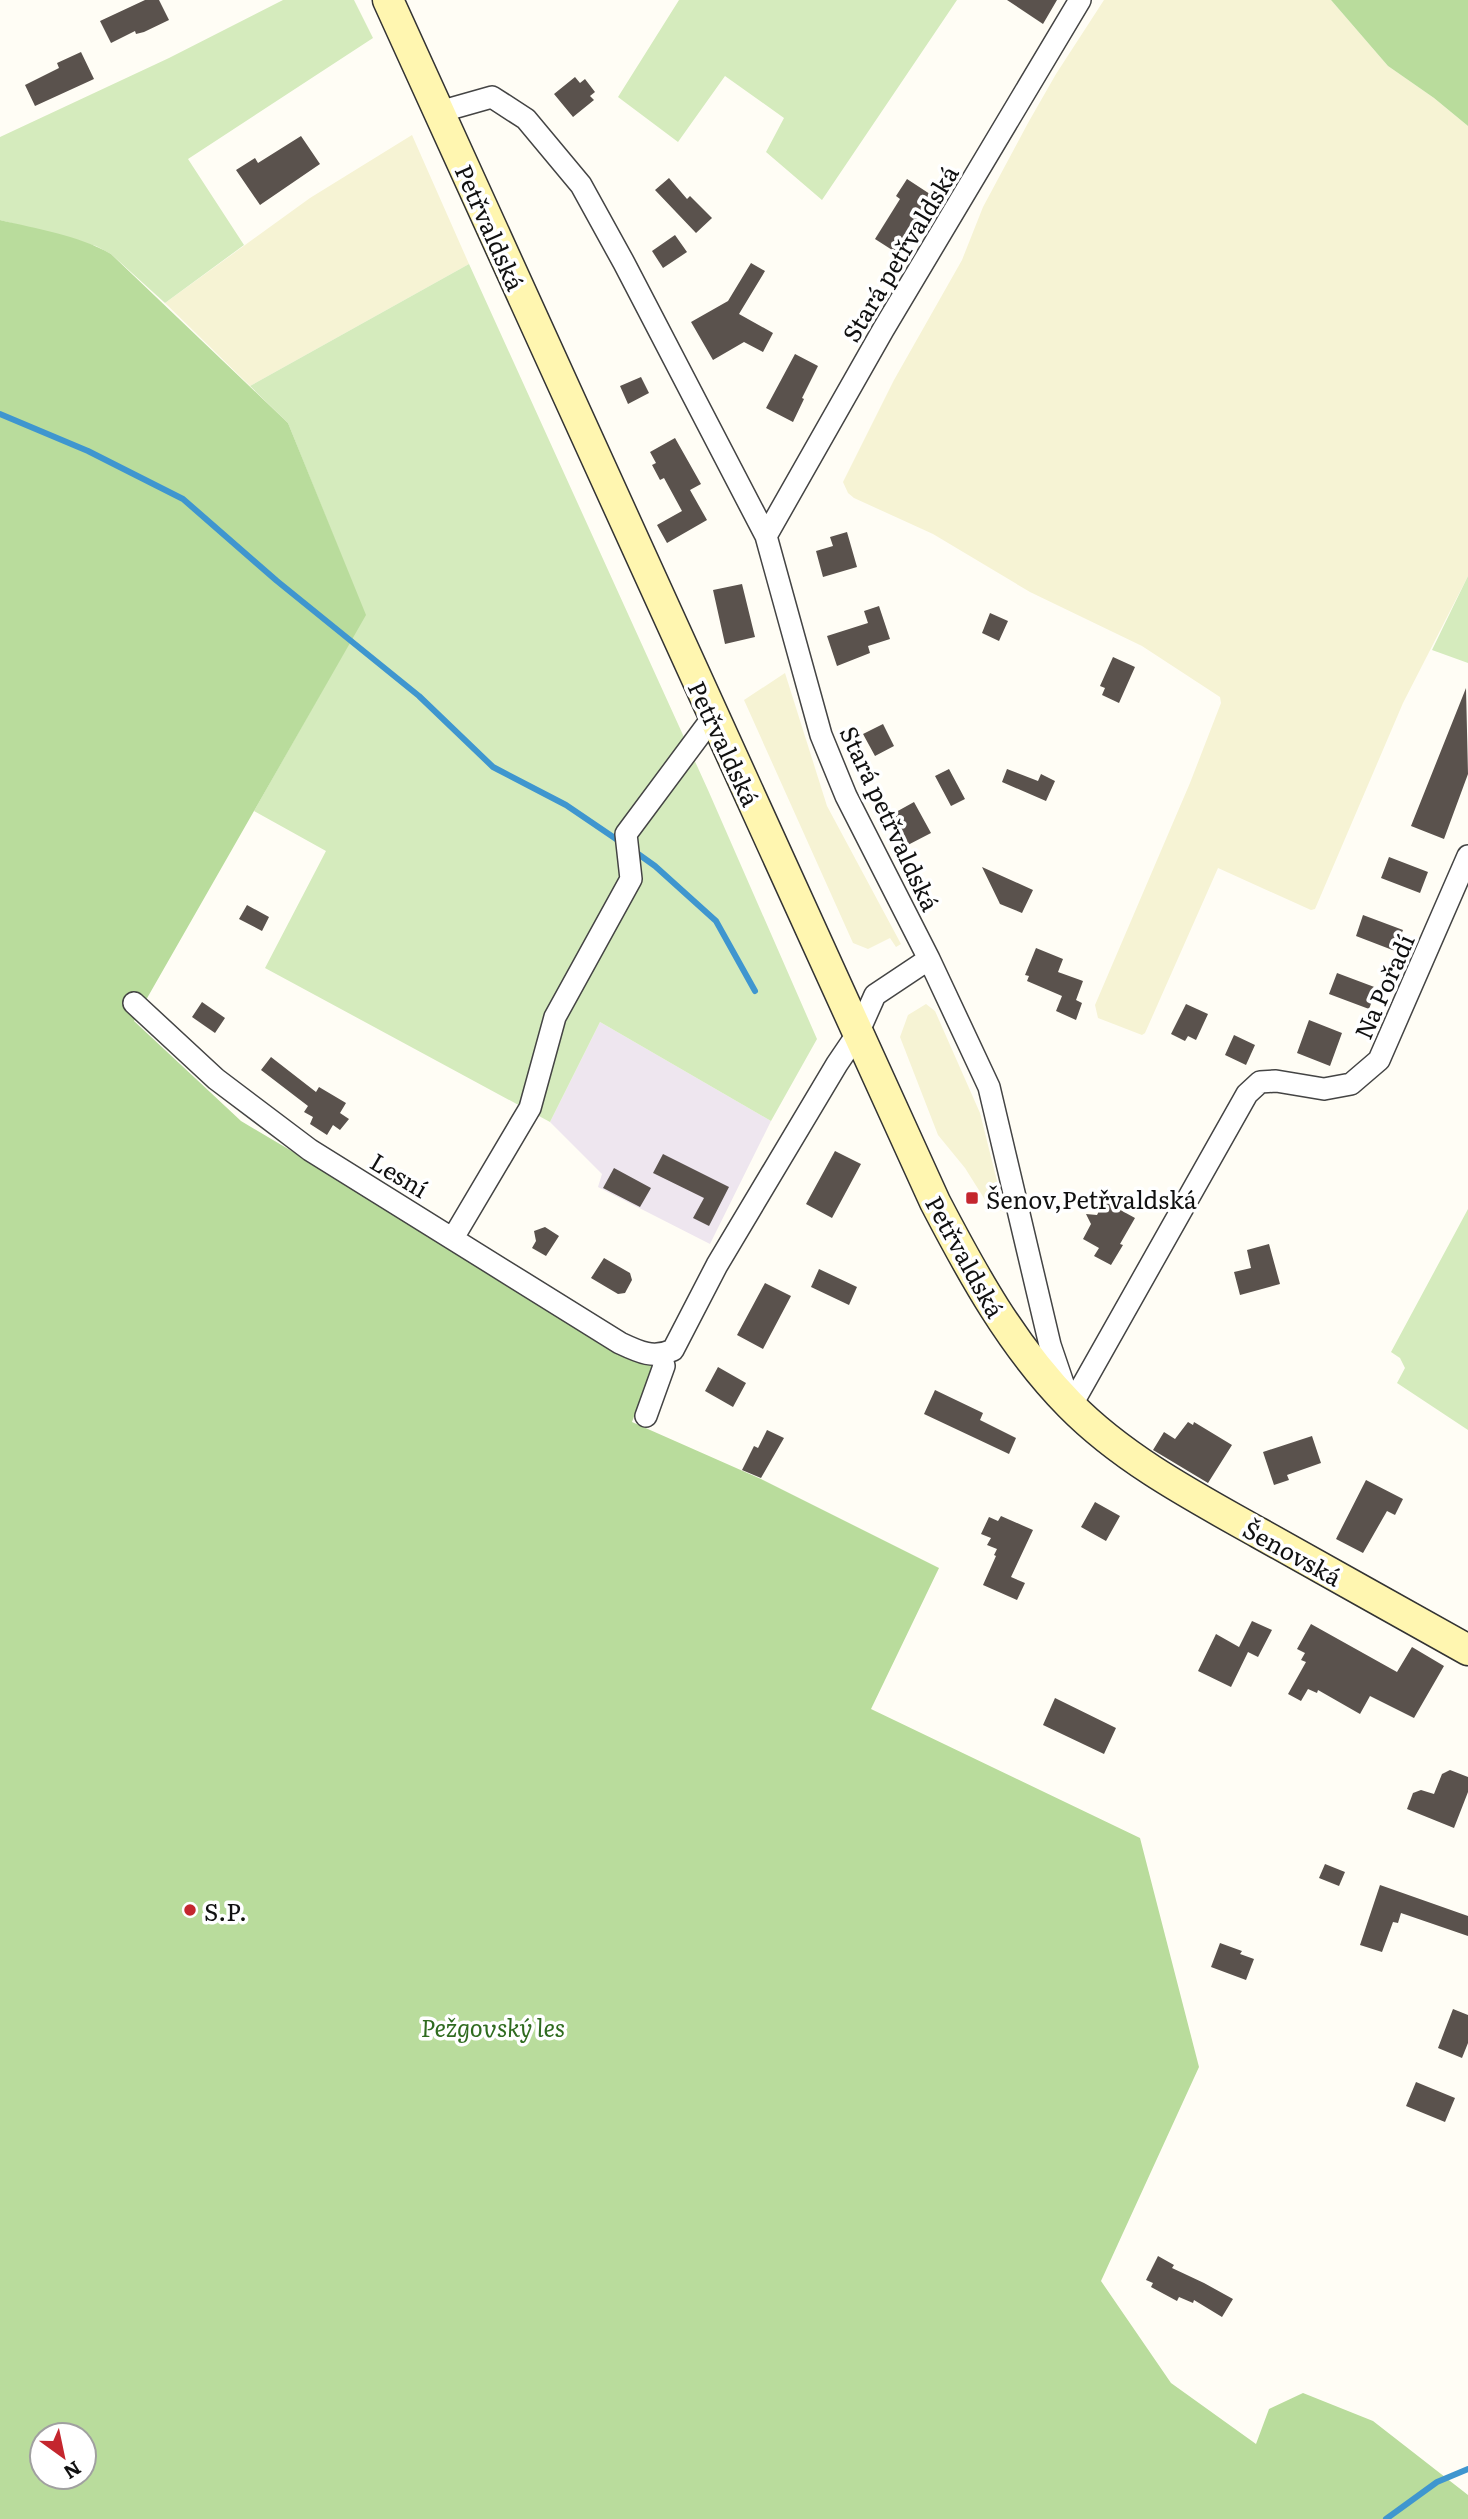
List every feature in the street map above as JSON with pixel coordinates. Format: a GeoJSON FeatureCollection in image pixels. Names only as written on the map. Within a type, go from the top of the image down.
{"type":"FeatureCollection","features":[{"type":"Feature","properties":{"kind":"main road","name":"Petřvaldská"},"geometry":{"type":"LineString","coordinates":[[388,0],[935,1202],[965,1259],[1026,1356],[1071,1406],[1121,1448]]}},
{"type":"Feature","properties":{"kind":"main road","name":"Šenovská"},"geometry":{"type":"LineString","coordinates":[[1121,1448],[1209,1505],[1468,1650]]}},
{"type":"Feature","properties":{"kind":"street","name":"Stará petřvaldská"},"geometry":{"type":"LineString","coordinates":[[766,536],[883,330],[1080,0]]}},
{"type":"Feature","properties":{"kind":"street","name":"Stará petřvaldská"},"geometry":{"type":"LineString","coordinates":[[439,112],[492,97],[526,119],[581,185],[766,536],[821,735],[846,796],[929,958],[989,1087],[1050,1345],[1071,1406]]}},
{"type":"Feature","properties":{"kind":"street"},"geometry":{"type":"LineString","coordinates":[[453,1238],[530,1108],[555,1017],[631,879],[626,834],[713,717]]}},
{"type":"Feature","properties":{"kind":"street","name":"Na Pořadí"},"geometry":{"type":"LineString","coordinates":[[1071,1406],[1247,1094],[1260,1083],[1276,1080],[1324,1089],[1351,1084],[1379,1059],[1468,856]]}},
{"type":"Feature","properties":{"kind":"street"},"geometry":{"type":"LineString","coordinates":[[646,1416],[664,1366],[661,1356],[673,1350],[717,1265],[858,1033],[875,995],[929,958]]}},
{"type":"Feature","properties":{"kind":"street","name":"Lesní"},"geometry":{"type":"LineString","coordinates":[[134,1003],[216,1079],[310,1150],[620,1343],[642,1353],[661,1356]]}},
{"type":"Feature","properties":{"kind":"shaded area"},"geometry":{"type":"Polygon","coordinates":[[[1104,0],[1331,0],[1388,66],[1468,126],[1468,576],[1403,703],[1315,909],[1311,910],[1218,868],[1142,1035],[1098,1018],[1095,1005],[1190,783],[1221,703],[1220,697],[1142,646],[1030,592],[933,534],[854,498],[848,493],[843,482],[894,380],[962,260],[983,207],[1028,123],[1104,0]]]}},
{"type":"Feature","properties":{"kind":"shaded area"},"geometry":{"type":"Polygon","coordinates":[[[412,135],[469,264],[250,386],[165,303],[310,198],[412,135]]]}},
{"type":"Feature","properties":{"kind":"shaded area"},"geometry":{"type":"Polygon","coordinates":[[[785,673],[827,806],[901,944],[896,947],[890,938],[868,949],[853,943],[744,700],[785,673]]]}},
{"type":"Feature","properties":{"kind":"shaded area"},"geometry":{"type":"Polygon","coordinates":[[[926,1004],[935,1011],[980,1113],[1005,1213],[987,1203],[965,1168],[938,1135],[900,1037],[908,1015],[926,1004]]]}},
{"type":"Feature","properties":{"kind":"shaded area"},"geometry":{"type":"Polygon","coordinates":[[[600,1022],[771,1121],[710,1244],[598,1187],[602,1174],[550,1122],[600,1022]]]}},
{"type":"Feature","properties":{"kind":"green space"},"geometry":{"type":"Polygon","coordinates":[[[283,0],[354,0],[373,38],[188,159],[244,245],[165,303],[111,254],[96,246],[0,220],[0,137],[169,58],[283,0]]]}},
{"type":"Feature","properties":{"kind":"green space"},"geometry":{"type":"Polygon","coordinates":[[[679,0],[957,0],[822,200],[766,152],[784,118],[725,76],[678,142],[618,97],[679,0]]]}},
{"type":"Feature","properties":{"kind":"green space"},"geometry":{"type":"Polygon","coordinates":[[[1331,0],[1468,0],[1468,126],[1388,66],[1331,0]]]}},
{"type":"Feature","properties":{"kind":"green space","name":"Pežgovský les"},"geometry":{"type":"Polygon","coordinates":[[[0,220],[71,237],[111,254],[288,423],[366,615],[134,1021],[241,1121],[653,1365],[632,1422],[761,1479],[939,1568],[871,1709],[1140,1838],[1199,2067],[1101,2281],[1171,2383],[1256,2444],[1269,2409],[1303,2393],[1373,2421],[1468,2495],[1468,2519],[0,2519],[0,220]]]}},
{"type":"Feature","properties":{"kind":"green space"},"geometry":{"type":"Polygon","coordinates":[[[469,264],[708,790],[817,1039],[771,1121],[600,1022],[550,1122],[265,968],[326,851],[254,811],[365,615],[288,423],[250,386],[469,264]]]}},
{"type":"Feature","properties":{"kind":"green space"},"geometry":{"type":"Polygon","coordinates":[[[1468,576],[1468,663],[1432,650],[1468,576]]]}},
{"type":"Feature","properties":{"kind":"green space"},"geometry":{"type":"Polygon","coordinates":[[[1468,1209],[1468,1430],[1397,1383],[1405,1368],[1400,1358],[1391,1352],[1468,1209]]]}},
{"type":"Feature","properties":{"kind":"building"},"geometry":{"type":"Polygon","coordinates":[[[145,0],[159,0],[169,20],[144,32],[136,34],[135,31],[111,43],[100,21],[145,0]]]}},
{"type":"Feature","properties":{"kind":"building"},"geometry":{"type":"Polygon","coordinates":[[[1007,0],[1057,0],[1043,24],[1007,0]]]}},
{"type":"Feature","properties":{"kind":"building"},"geometry":{"type":"Polygon","coordinates":[[[81,52],[94,79],[35,106],[25,85],[59,68],[57,63],[81,52]]]}},
{"type":"Feature","properties":{"kind":"building"},"geometry":{"type":"Polygon","coordinates":[[[575,77],[580,83],[585,79],[595,92],[590,96],[594,100],[573,117],[554,94],[575,77]]]}},
{"type":"Feature","properties":{"kind":"building"},"geometry":{"type":"Polygon","coordinates":[[[301,136],[320,164],[260,205],[236,170],[255,158],[258,163],[301,136]]]}},
{"type":"Feature","properties":{"kind":"building"},"geometry":{"type":"Polygon","coordinates":[[[669,178],[687,199],[690,196],[712,218],[696,233],[655,190],[669,178]]]}},
{"type":"Feature","properties":{"kind":"building"},"geometry":{"type":"Polygon","coordinates":[[[907,179],[936,198],[900,255],[875,239],[900,199],[896,196],[907,179]]]}},
{"type":"Feature","properties":{"kind":"building"},"geometry":{"type":"Polygon","coordinates":[[[675,235],[687,252],[663,268],[652,251],[675,235]]]}},
{"type":"Feature","properties":{"kind":"building"},"geometry":{"type":"Polygon","coordinates":[[[751,263],[765,271],[739,314],[773,333],[763,352],[744,342],[713,360],[691,322],[728,301],[751,263]]]}},
{"type":"Feature","properties":{"kind":"building"},"geometry":{"type":"Polygon","coordinates":[[[795,354],[818,366],[793,422],[766,408],[795,354]]]}},
{"type":"Feature","properties":{"kind":"building"},"geometry":{"type":"Polygon","coordinates":[[[641,377],[649,393],[628,404],[620,386],[641,377]]]}},
{"type":"Feature","properties":{"kind":"building"},"geometry":{"type":"Polygon","coordinates":[[[675,438],[701,484],[690,490],[707,520],[667,543],[657,525],[682,511],[664,478],[660,480],[652,465],[656,463],[650,452],[675,438]]]}},
{"type":"Feature","properties":{"kind":"building"},"geometry":{"type":"Polygon","coordinates":[[[847,532],[857,567],[823,577],[816,551],[833,546],[830,537],[847,532]]]}},
{"type":"Feature","properties":{"kind":"building"},"geometry":{"type":"Polygon","coordinates":[[[742,584],[755,637],[725,644],[713,590],[742,584]]]}},
{"type":"Feature","properties":{"kind":"building"},"geometry":{"type":"Polygon","coordinates":[[[879,606],[890,639],[868,646],[870,653],[837,666],[827,636],[868,623],[864,611],[879,606]]]}},
{"type":"Feature","properties":{"kind":"building"},"geometry":{"type":"Polygon","coordinates":[[[990,613],[1008,621],[999,641],[982,633],[990,613]]]}},
{"type":"Feature","properties":{"kind":"building"},"geometry":{"type":"Polygon","coordinates":[[[1113,657],[1135,667],[1119,703],[1102,695],[1105,688],[1100,686],[1113,657]]]}},
{"type":"Feature","properties":{"kind":"building"},"geometry":{"type":"Polygon","coordinates":[[[1466,688],[1468,774],[1444,839],[1411,826],[1466,688]]]}},
{"type":"Feature","properties":{"kind":"building"},"geometry":{"type":"Polygon","coordinates":[[[883,724],[894,746],[875,756],[863,734],[883,724]]]}},
{"type":"Feature","properties":{"kind":"building"},"geometry":{"type":"Polygon","coordinates":[[[949,769],[965,799],[951,806],[935,776],[949,769]]]}},
{"type":"Feature","properties":{"kind":"building"},"geometry":{"type":"Polygon","coordinates":[[[1007,769],[1038,781],[1041,774],[1055,781],[1046,801],[1002,782],[1007,769]]]}},
{"type":"Feature","properties":{"kind":"building"},"geometry":{"type":"Polygon","coordinates":[[[914,802],[931,833],[904,847],[887,817],[914,802]]]}},
{"type":"Feature","properties":{"kind":"building"},"geometry":{"type":"Polygon","coordinates":[[[1389,857],[1428,872],[1420,893],[1381,878],[1389,857]]]}},
{"type":"Feature","properties":{"kind":"building"},"geometry":{"type":"Polygon","coordinates":[[[982,867],[1033,890],[1022,913],[1000,904],[982,867]]]}},
{"type":"Feature","properties":{"kind":"building"},"geometry":{"type":"Polygon","coordinates":[[[247,905],[269,917],[262,931],[239,919],[247,905]]]}},
{"type":"Feature","properties":{"kind":"building"},"geometry":{"type":"Polygon","coordinates":[[[1363,915],[1403,930],[1395,951],[1356,936],[1363,915]]]}},
{"type":"Feature","properties":{"kind":"building"},"geometry":{"type":"Polygon","coordinates":[[[1036,948],[1063,959],[1058,972],[1083,981],[1076,1000],[1082,1003],[1076,1020],[1056,1011],[1062,996],[1027,981],[1029,976],[1025,975],[1036,948]]]}},
{"type":"Feature","properties":{"kind":"building"},"geometry":{"type":"Polygon","coordinates":[[[1337,973],[1377,988],[1369,1009],[1329,994],[1337,973]]]}},
{"type":"Feature","properties":{"kind":"building"},"geometry":{"type":"Polygon","coordinates":[[[202,1002],[225,1018],[215,1033],[192,1017],[202,1002]]]}},
{"type":"Feature","properties":{"kind":"building"},"geometry":{"type":"Polygon","coordinates":[[[1186,1004],[1208,1014],[1196,1040],[1188,1036],[1185,1041],[1171,1034],[1186,1004]]]}},
{"type":"Feature","properties":{"kind":"building"},"geometry":{"type":"Polygon","coordinates":[[[1309,1020],[1342,1033],[1330,1066],[1297,1053],[1309,1020]]]}},
{"type":"Feature","properties":{"kind":"building"},"geometry":{"type":"Polygon","coordinates":[[[1234,1035],[1255,1045],[1246,1065],[1225,1055],[1234,1035]]]}},
{"type":"Feature","properties":{"kind":"building"},"geometry":{"type":"Polygon","coordinates":[[[271,1057],[316,1092],[319,1087],[346,1103],[340,1113],[349,1119],[340,1130],[333,1125],[327,1135],[310,1124],[313,1117],[304,1112],[308,1106],[261,1070],[271,1057]]]}},
{"type":"Feature","properties":{"kind":"building"},"geometry":{"type":"Polygon","coordinates":[[[835,1151],[861,1164],[832,1218],[806,1204],[835,1151]]]}},
{"type":"Feature","properties":{"kind":"building"},"geometry":{"type":"Polygon","coordinates":[[[663,1154],[729,1187],[709,1226],[693,1218],[704,1198],[653,1173],[663,1154]]]}},
{"type":"Feature","properties":{"kind":"building"},"geometry":{"type":"Polygon","coordinates":[[[614,1168],[651,1188],[640,1207],[603,1188],[614,1168]]]}},
{"type":"Feature","properties":{"kind":"building"},"geometry":{"type":"Polygon","coordinates":[[[1104,1201],[1135,1218],[1111,1265],[1094,1256],[1099,1248],[1083,1239],[1091,1224],[1086,1214],[1097,1215],[1104,1201]]]}},
{"type":"Feature","properties":{"kind":"building"},"geometry":{"type":"Polygon","coordinates":[[[545,1227],[559,1236],[546,1256],[532,1248],[536,1241],[534,1231],[545,1227]]]}},
{"type":"Feature","properties":{"kind":"building"},"geometry":{"type":"Polygon","coordinates":[[[1269,1244],[1280,1284],[1240,1295],[1234,1272],[1251,1268],[1247,1250],[1269,1244]]]}},
{"type":"Feature","properties":{"kind":"building"},"geometry":{"type":"Polygon","coordinates":[[[604,1258],[630,1273],[632,1280],[625,1293],[618,1294],[591,1278],[604,1258]]]}},
{"type":"Feature","properties":{"kind":"building"},"geometry":{"type":"Polygon","coordinates":[[[819,1269],[857,1287],[849,1305],[811,1287],[819,1269]]]}},
{"type":"Feature","properties":{"kind":"building"},"geometry":{"type":"Polygon","coordinates":[[[765,1283],[791,1296],[763,1349],[737,1335],[765,1283]]]}},
{"type":"Feature","properties":{"kind":"building"},"geometry":{"type":"Polygon","coordinates":[[[718,1367],[746,1383],[733,1407],[705,1391],[718,1367]]]}},
{"type":"Feature","properties":{"kind":"building"},"geometry":{"type":"Polygon","coordinates":[[[935,1390],[983,1413],[980,1420],[1016,1438],[1009,1454],[924,1414],[935,1390]]]}},
{"type":"Feature","properties":{"kind":"building"},"geometry":{"type":"Polygon","coordinates":[[[1188,1422],[1193,1425],[1194,1422],[1232,1445],[1208,1483],[1153,1450],[1164,1432],[1175,1439],[1188,1422]]]}},
{"type":"Feature","properties":{"kind":"building"},"geometry":{"type":"Polygon","coordinates":[[[767,1430],[784,1438],[761,1478],[742,1470],[754,1446],[758,1448],[767,1430]]]}},
{"type":"Feature","properties":{"kind":"building"},"geometry":{"type":"Polygon","coordinates":[[[1312,1436],[1321,1463],[1287,1475],[1289,1480],[1274,1485],[1263,1452],[1312,1436]]]}},
{"type":"Feature","properties":{"kind":"building"},"geometry":{"type":"Polygon","coordinates":[[[1366,1480],[1403,1499],[1395,1515],[1387,1511],[1363,1553],[1336,1539],[1366,1480]]]}},
{"type":"Feature","properties":{"kind":"building"},"geometry":{"type":"Polygon","coordinates":[[[1095,1502],[1120,1516],[1106,1541],[1081,1527],[1095,1502]]]}},
{"type":"Feature","properties":{"kind":"building"},"geometry":{"type":"Polygon","coordinates":[[[1001,1516],[1033,1530],[1011,1577],[1025,1583],[1017,1600],[983,1585],[997,1549],[987,1545],[991,1538],[981,1534],[989,1517],[998,1521],[1001,1516]]]}},
{"type":"Feature","properties":{"kind":"building"},"geometry":{"type":"Polygon","coordinates":[[[1252,1621],[1272,1630],[1258,1657],[1248,1652],[1231,1687],[1198,1671],[1216,1634],[1239,1647],[1252,1621]]]}},
{"type":"Feature","properties":{"kind":"building"},"geometry":{"type":"Polygon","coordinates":[[[1311,1624],[1397,1672],[1412,1647],[1444,1666],[1414,1718],[1370,1696],[1360,1714],[1318,1690],[1317,1693],[1308,1689],[1301,1701],[1288,1694],[1306,1662],[1301,1660],[1305,1653],[1297,1649],[1311,1624]]]}},
{"type":"Feature","properties":{"kind":"building"},"geometry":{"type":"Polygon","coordinates":[[[1055,1698],[1116,1728],[1104,1754],[1043,1725],[1055,1698]]]}},
{"type":"Feature","properties":{"kind":"building"},"geometry":{"type":"Polygon","coordinates":[[[1450,1770],[1468,1777],[1468,1792],[1454,1828],[1407,1809],[1413,1793],[1421,1790],[1434,1794],[1442,1774],[1450,1770]]]}},
{"type":"Feature","properties":{"kind":"building"},"geometry":{"type":"Polygon","coordinates":[[[1325,1864],[1345,1872],[1339,1886],[1319,1878],[1325,1864]]]}},
{"type":"Feature","properties":{"kind":"building"},"geometry":{"type":"Polygon","coordinates":[[[1380,1885],[1468,1916],[1468,1936],[1401,1913],[1398,1923],[1393,1922],[1382,1952],[1360,1945],[1380,1885]]]}},
{"type":"Feature","properties":{"kind":"building"},"geometry":{"type":"Polygon","coordinates":[[[1220,1943],[1242,1951],[1240,1954],[1254,1959],[1246,1980],[1211,1967],[1220,1943]]]}},
{"type":"Feature","properties":{"kind":"building"},"geometry":{"type":"Polygon","coordinates":[[[1453,2009],[1468,2015],[1468,2043],[1462,2058],[1438,2048],[1453,2009]]]}},
{"type":"Feature","properties":{"kind":"building"},"geometry":{"type":"Polygon","coordinates":[[[1416,2082],[1455,2098],[1445,2122],[1406,2106],[1416,2082]]]}},
{"type":"Feature","properties":{"kind":"building"},"geometry":{"type":"Polygon","coordinates":[[[1158,2256],[1174,2265],[1172,2268],[1233,2299],[1222,2317],[1194,2300],[1193,2303],[1179,2297],[1177,2301],[1151,2287],[1153,2283],[1146,2280],[1158,2256]]]}},
{"type":"Feature","properties":{"kind":"waterway"},"geometry":{"type":"LineString","coordinates":[[0,414],[88,451],[183,499],[277,581],[419,696],[493,767],[566,805],[622,843]]}},
{"type":"Feature","properties":{"kind":"waterway"},"geometry":{"type":"LineString","coordinates":[[634,851],[655,866],[716,921],[755,991]]}},
{"type":"Feature","properties":{"kind":"waterway"},"geometry":{"type":"LineString","coordinates":[[1386,2519],[1437,2482],[1468,2469]]}},
{"type":"Feature","properties":{"kind":"place","name":"Šenov,Petřvaldská"},"geometry":{"type":"Point","coordinates":[972,1198]}},
{"type":"Feature","properties":{"kind":"place","name":"S.P."},"geometry":{"type":"Point","coordinates":[190,1910]}}]}
